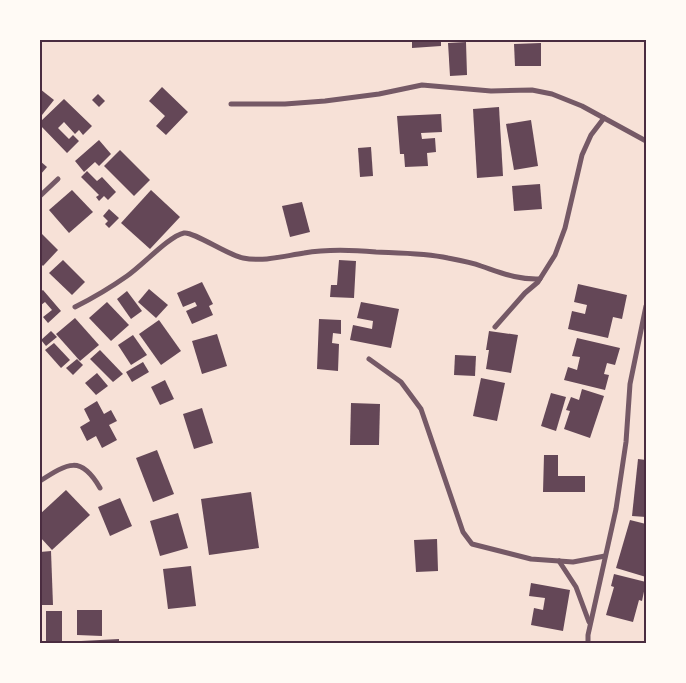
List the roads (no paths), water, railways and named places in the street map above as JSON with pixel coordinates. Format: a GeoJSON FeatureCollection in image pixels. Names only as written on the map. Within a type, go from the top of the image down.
{"type":"FeatureCollection","features":[{"type":"Feature","properties":{"kind":"street"},"geometry":{"type":"LineString","coordinates":[[231,104],[285,104],[325,101],[379,94],[422,84],[491,91],[532,90],[552,94],[582,106],[646,141]]}},
{"type":"Feature","properties":{"kind":"street"},"geometry":{"type":"LineString","coordinates":[[495,327],[540,279],[555,255],[565,228],[582,155],[590,134],[604,118]]}},
{"type":"Feature","properties":{"kind":"street"},"geometry":{"type":"LineString","coordinates":[[40,196],[58,179]]}},
{"type":"Feature","properties":{"kind":"street"},"geometry":{"type":"LineString","coordinates":[[74,307],[128,276],[165,245],[184,233],[190,233],[213,246],[243,258],[277,258],[305,253],[334,252],[392,253],[445,257],[512,277],[527,280],[540,279]]}},
{"type":"Feature","properties":{"kind":"street"},"geometry":{"type":"LineString","coordinates":[[588,643],[590,625],[621,480],[630,384],[646,306]]}},
{"type":"Feature","properties":{"kind":"street"},"geometry":{"type":"LineString","coordinates":[[369,360],[401,382],[420,410],[463,532],[472,544],[531,559],[573,562],[605,556]]}},
{"type":"Feature","properties":{"kind":"street"},"geometry":{"type":"LineString","coordinates":[[40,481],[68,465],[82,466],[93,475],[100,488]]}},
{"type":"Feature","properties":{"kind":"street"},"geometry":{"type":"LineString","coordinates":[[559,561],[576,587],[590,625]]}}]}
